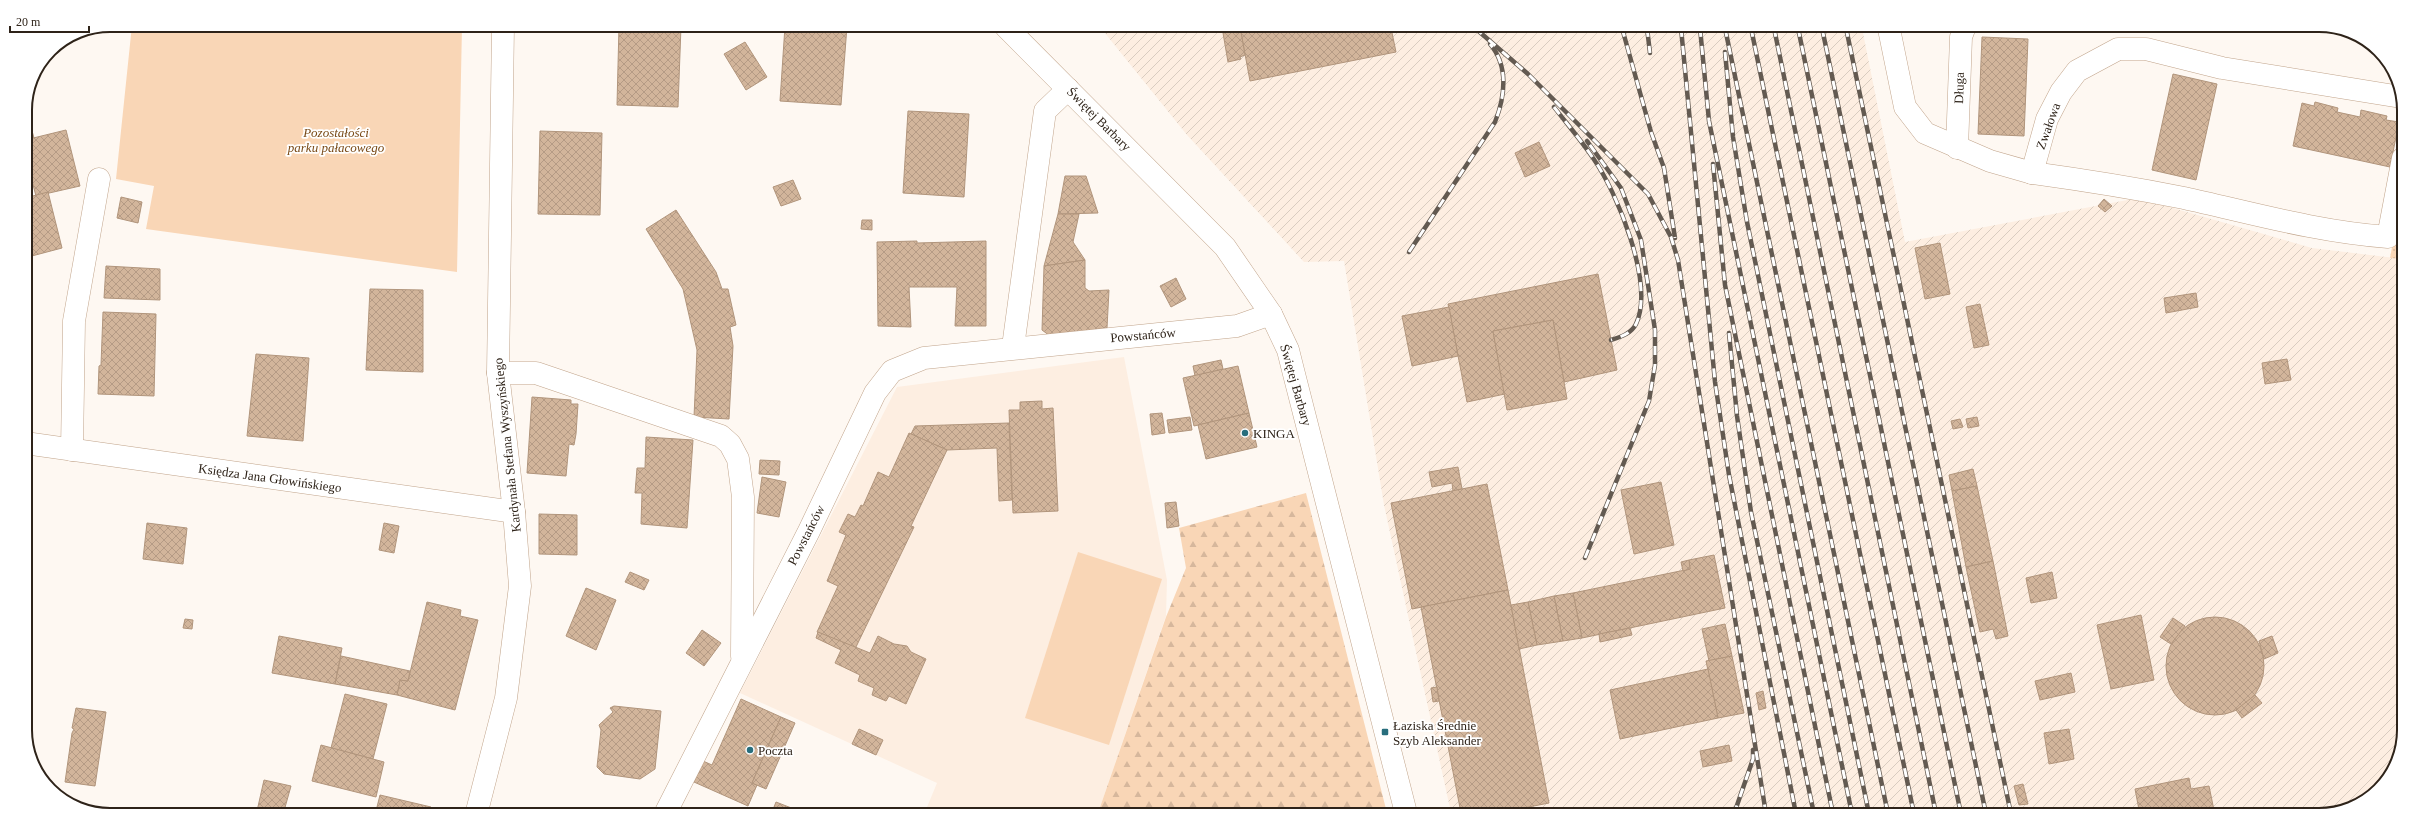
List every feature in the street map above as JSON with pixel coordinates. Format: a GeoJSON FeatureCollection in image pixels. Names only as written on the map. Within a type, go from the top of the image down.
{"type":"FeatureCollection","features":[{"type":"Feature","properties":{"kind":"street","name":"Kardynała Stefana Wyszyńskiego"},"geometry":{"type":"LineString","coordinates":[[478,808],[506,698],[519,593],[514,512],[498,373],[503,32]]}},
{"type":"Feature","properties":{"kind":"street","name":"Świętej Barbary"},"geometry":{"type":"LineString","coordinates":[[1011,32],[1225,246],[1271,314],[1288,350],[1405,808]]}},
{"type":"Feature","properties":{"kind":"street"},"geometry":{"type":"LineString","coordinates":[[1890,32],[1905,107],[1925,134],[1957,148],[2032,174],[2122,186],[2304,226],[2388,237],[2397,193]]}},
{"type":"Feature","properties":{"kind":"street","name":"Długa"},"geometry":{"type":"LineString","coordinates":[[1957,148],[1961,37],[1963,32]]}},
{"type":"Feature","properties":{"kind":"street","name":"Zwałowa"},"geometry":{"type":"LineString","coordinates":[[2032,174],[2047,119],[2061,92],[2077,71],[2118,49],[2146,49],[2222,68],[2396,96]]}},
{"type":"Feature","properties":{"kind":"street"},"geometry":{"type":"LineString","coordinates":[[1013,347],[1045,111],[1068,89]]}},
{"type":"Feature","properties":{"kind":"street"},"geometry":{"type":"LineString","coordinates":[[72,450],[74,321],[99,179]]}},
{"type":"Feature","properties":{"kind":"street","name":"Powstańców"},"geometry":{"type":"LineString","coordinates":[[668,808],[809,531],[875,393],[892,371],[924,358],[1013,347],[1237,326],[1271,314]]}},
{"type":"Feature","properties":{"kind":"street"},"geometry":{"type":"LineString","coordinates":[[498,373],[536,373],[721,436],[730,444],[738,459],[743,497],[742,661]]}},
{"type":"Feature","properties":{"kind":"street","name":"Księdza Jana Głowińskiego"},"geometry":{"type":"LineString","coordinates":[[32,444],[514,512]]}},
{"type":"Feature","properties":{"kind":"shaded area"},"geometry":{"type":"Polygon","coordinates":[[[1104,32],[1863,32],[1905,242],[2138,198],[2312,248],[2397,258],[2397,730],[2396,746],[2389,765],[2378,782],[2358,798],[2335,807],[2324,808],[1450,808],[1384,505],[1344,261],[1304,262],[1187,135],[1104,32]]]}},
{"type":"Feature","properties":{"kind":"shaded area"},"geometry":{"type":"Polygon","coordinates":[[[1124,357],[1167,580],[1166,616],[1100,808],[927,808],[937,783],[740,693],[897,387],[1124,357]]]}},
{"type":"Feature","properties":{"kind":"green space","name":"Pozostałości parku pałacowego"},"geometry":{"type":"Polygon","coordinates":[[[131,32],[462,32],[457,272],[146,229],[154,186],[116,179],[131,32]]]}},
{"type":"Feature","properties":{"kind":"green space"},"geometry":{"type":"Polygon","coordinates":[[[2397,221],[2397,259],[2390,258],[2397,221]]]}},
{"type":"Feature","properties":{"kind":"green space"},"geometry":{"type":"Polygon","coordinates":[[[1306,493],[1386,808],[1100,808],[1166,617],[1186,568],[1179,528],[1306,493]]]}},
{"type":"Feature","properties":{"kind":"green space"},"geometry":{"type":"Polygon","coordinates":[[[1078,552],[1162,579],[1109,745],[1025,718],[1078,552]]]}},
{"type":"Feature","properties":{"kind":"building"},"geometry":{"type":"Polygon","coordinates":[[[619,32],[681,32],[678,107],[617,105],[619,32]]]}},
{"type":"Feature","properties":{"kind":"building"},"geometry":{"type":"Polygon","coordinates":[[[785,32],[847,32],[841,105],[780,101],[785,32]]]}},
{"type":"Feature","properties":{"kind":"building"},"geometry":{"type":"Polygon","coordinates":[[[1241,32],[1392,32],[1396,52],[1250,81],[1241,32]]]}},
{"type":"Feature","properties":{"kind":"building"},"geometry":{"type":"Polygon","coordinates":[[[1241,32],[1245,55],[1240,57],[1241,59],[1228,62],[1223,33],[1241,32]]]}},
{"type":"Feature","properties":{"kind":"building"},"geometry":{"type":"Polygon","coordinates":[[[1982,37],[2028,39],[2024,136],[1978,134],[1982,37]]]}},
{"type":"Feature","properties":{"kind":"building"},"geometry":{"type":"Polygon","coordinates":[[[745,42],[767,77],[746,90],[724,54],[745,42]]]}},
{"type":"Feature","properties":{"kind":"building"},"geometry":{"type":"Polygon","coordinates":[[[2173,74],[2217,84],[2196,180],[2152,170],[2173,74]]]}},
{"type":"Feature","properties":{"kind":"building"},"geometry":{"type":"Polygon","coordinates":[[[2315,102],[2338,108],[2337,112],[2360,117],[2361,110],[2387,116],[2386,120],[2397,122],[2397,132],[2390,167],[2293,146],[2302,103],[2314,106],[2315,102]]]}},
{"type":"Feature","properties":{"kind":"building"},"geometry":{"type":"Polygon","coordinates":[[[908,111],[969,114],[964,197],[903,193],[908,111]]]}},
{"type":"Feature","properties":{"kind":"building"},"geometry":{"type":"Polygon","coordinates":[[[66,130],[80,186],[36,196],[32,181],[32,138],[66,130]]]}},
{"type":"Feature","properties":{"kind":"building"},"geometry":{"type":"Polygon","coordinates":[[[540,131],[602,133],[600,215],[538,214],[540,131]]]}},
{"type":"Feature","properties":{"kind":"building"},"geometry":{"type":"Polygon","coordinates":[[[1539,142],[1550,166],[1525,177],[1515,153],[1539,142]]]}},
{"type":"Feature","properties":{"kind":"building"},"geometry":{"type":"Polygon","coordinates":[[[1065,176],[1086,176],[1098,213],[1058,214],[1065,176]]]}},
{"type":"Feature","properties":{"kind":"building"},"geometry":{"type":"Polygon","coordinates":[[[793,180],[801,199],[781,206],[773,187],[793,180]]]}},
{"type":"Feature","properties":{"kind":"building"},"geometry":{"type":"Polygon","coordinates":[[[48,192],[62,248],[32,256],[32,196],[48,192]]]}},
{"type":"Feature","properties":{"kind":"building"},"geometry":{"type":"Polygon","coordinates":[[[121,197],[142,202],[138,223],[117,218],[121,197]]]}},
{"type":"Feature","properties":{"kind":"building"},"geometry":{"type":"Polygon","coordinates":[[[2104,199],[2112,206],[2105,212],[2098,206],[2104,199]]]}},
{"type":"Feature","properties":{"kind":"building"},"geometry":{"type":"Polygon","coordinates":[[[676,210],[716,272],[722,289],[728,289],[736,325],[730,327],[733,346],[729,419],[694,417],[697,350],[683,289],[646,229],[676,210]]]}},
{"type":"Feature","properties":{"kind":"building"},"geometry":{"type":"Polygon","coordinates":[[[1058,214],[1079,214],[1073,242],[1085,260],[1044,266],[1058,214]]]}},
{"type":"Feature","properties":{"kind":"building"},"geometry":{"type":"Polygon","coordinates":[[[862,220],[872,220],[872,230],[861,229],[862,220]]]}},
{"type":"Feature","properties":{"kind":"building"},"geometry":{"type":"Polygon","coordinates":[[[917,241],[917,243],[986,241],[986,326],[955,326],[957,287],[909,287],[911,327],[878,326],[877,242],[917,241]]]}},
{"type":"Feature","properties":{"kind":"building"},"geometry":{"type":"Polygon","coordinates":[[[1940,243],[1950,294],[1925,299],[1915,248],[1940,243]]]}},
{"type":"Feature","properties":{"kind":"building"},"geometry":{"type":"Polygon","coordinates":[[[1085,260],[1085,288],[1089,291],[1109,290],[1107,328],[1050,336],[1042,330],[1044,266],[1085,260]]]}},
{"type":"Feature","properties":{"kind":"building"},"geometry":{"type":"Polygon","coordinates":[[[106,266],[160,269],[160,300],[104,298],[106,266]]]}},
{"type":"Feature","properties":{"kind":"building"},"geometry":{"type":"Polygon","coordinates":[[[1598,274],[1617,370],[1564,382],[1553,320],[1493,331],[1505,394],[1467,402],[1448,304],[1598,274]]]}},
{"type":"Feature","properties":{"kind":"building"},"geometry":{"type":"Polygon","coordinates":[[[1176,278],[1186,299],[1171,307],[1160,286],[1176,278]]]}},
{"type":"Feature","properties":{"kind":"building"},"geometry":{"type":"Polygon","coordinates":[[[370,289],[423,290],[423,372],[366,370],[370,289]]]}},
{"type":"Feature","properties":{"kind":"building"},"geometry":{"type":"Polygon","coordinates":[[[2196,293],[2198,307],[2166,313],[2164,298],[2196,293]]]}},
{"type":"Feature","properties":{"kind":"building"},"geometry":{"type":"Polygon","coordinates":[[[1980,304],[1989,345],[1974,348],[1966,307],[1980,304]]]}},
{"type":"Feature","properties":{"kind":"building"},"geometry":{"type":"Polygon","coordinates":[[[1449,307],[1458,356],[1412,366],[1402,316],[1449,307]]]}},
{"type":"Feature","properties":{"kind":"building"},"geometry":{"type":"Polygon","coordinates":[[[103,312],[156,314],[154,396],[98,394],[99,366],[101,365],[103,312]]]}},
{"type":"Feature","properties":{"kind":"building"},"geometry":{"type":"Polygon","coordinates":[[[1553,320],[1567,399],[1507,410],[1493,331],[1553,320]]]}},
{"type":"Feature","properties":{"kind":"building"},"geometry":{"type":"Polygon","coordinates":[[[256,354],[309,358],[303,441],[247,436],[256,354]]]}},
{"type":"Feature","properties":{"kind":"building"},"geometry":{"type":"Polygon","coordinates":[[[2287,359],[2291,380],[2265,384],[2262,363],[2287,359]]]}},
{"type":"Feature","properties":{"kind":"building"},"geometry":{"type":"Polygon","coordinates":[[[1221,360],[1223,369],[1195,376],[1193,366],[1221,360]]]}},
{"type":"Feature","properties":{"kind":"building"},"geometry":{"type":"Polygon","coordinates":[[[1238,366],[1249,413],[1194,426],[1183,378],[1238,366]]]}},
{"type":"Feature","properties":{"kind":"building"},"geometry":{"type":"Polygon","coordinates":[[[532,397],[571,400],[571,404],[578,404],[576,434],[574,445],[569,444],[566,476],[527,473],[532,397]]]}},
{"type":"Feature","properties":{"kind":"building"},"geometry":{"type":"Polygon","coordinates":[[[1042,401],[1042,409],[1053,408],[1058,511],[1013,513],[1009,410],[1020,410],[1020,402],[1042,401]]]}},
{"type":"Feature","properties":{"kind":"building"},"geometry":{"type":"Polygon","coordinates":[[[1162,413],[1165,433],[1152,435],[1150,414],[1162,413]]]}},
{"type":"Feature","properties":{"kind":"building"},"geometry":{"type":"Polygon","coordinates":[[[1249,413],[1257,447],[1206,459],[1198,425],[1249,413]]]}},
{"type":"Feature","properties":{"kind":"building"},"geometry":{"type":"Polygon","coordinates":[[[1190,417],[1192,430],[1169,433],[1167,420],[1190,417]]]}},
{"type":"Feature","properties":{"kind":"building"},"geometry":{"type":"Polygon","coordinates":[[[1977,417],[1979,426],[1968,428],[1966,419],[1977,417]]]}},
{"type":"Feature","properties":{"kind":"building"},"geometry":{"type":"Polygon","coordinates":[[[1960,419],[1963,427],[1953,429],[1951,421],[1960,419]]]}},
{"type":"Feature","properties":{"kind":"building"},"geometry":{"type":"Polygon","coordinates":[[[1009,423],[1012,500],[999,501],[997,448],[947,450],[911,434],[915,426],[1009,423]]]}},
{"type":"Feature","properties":{"kind":"building"},"geometry":{"type":"Polygon","coordinates":[[[909,433],[947,450],[911,526],[914,527],[855,649],[817,632],[838,586],[827,581],[846,535],[839,532],[848,514],[855,517],[861,505],[863,506],[878,472],[889,477],[909,433]]]}},
{"type":"Feature","properties":{"kind":"building"},"geometry":{"type":"Polygon","coordinates":[[[646,437],[693,440],[687,528],[641,524],[642,493],[635,493],[637,468],[645,468],[646,437]]]}},
{"type":"Feature","properties":{"kind":"building"},"geometry":{"type":"Polygon","coordinates":[[[760,460],[780,461],[779,475],[759,474],[760,460]]]}},
{"type":"Feature","properties":{"kind":"building"},"geometry":{"type":"Polygon","coordinates":[[[1458,467],[1462,489],[1453,491],[1452,483],[1432,487],[1429,472],[1458,467]]]}},
{"type":"Feature","properties":{"kind":"building"},"geometry":{"type":"Polygon","coordinates":[[[1973,469],[1977,486],[1952,491],[1949,475],[1973,469]]]}},
{"type":"Feature","properties":{"kind":"building"},"geometry":{"type":"Polygon","coordinates":[[[762,477],[786,482],[779,517],[757,513],[762,477]]]}},
{"type":"Feature","properties":{"kind":"building"},"geometry":{"type":"Polygon","coordinates":[[[1661,482],[1674,545],[1634,554],[1621,490],[1661,482]]]}},
{"type":"Feature","properties":{"kind":"building"},"geometry":{"type":"Polygon","coordinates":[[[1487,484],[1508,590],[1412,609],[1391,503],[1487,484]]]}},
{"type":"Feature","properties":{"kind":"building"},"geometry":{"type":"Polygon","coordinates":[[[1977,486],[1993,561],[1966,567],[1952,491],[1977,486]]]}},
{"type":"Feature","properties":{"kind":"building"},"geometry":{"type":"Polygon","coordinates":[[[1176,502],[1179,526],[1167,528],[1165,503],[1176,502]]]}},
{"type":"Feature","properties":{"kind":"building"},"geometry":{"type":"Polygon","coordinates":[[[539,514],[577,515],[577,555],[539,554],[539,514]]]}},
{"type":"Feature","properties":{"kind":"building"},"geometry":{"type":"Polygon","coordinates":[[[147,523],[187,528],[183,564],[143,559],[147,523]]]}},
{"type":"Feature","properties":{"kind":"building"},"geometry":{"type":"Polygon","coordinates":[[[384,523],[399,526],[394,553],[379,550],[384,523]]]}},
{"type":"Feature","properties":{"kind":"building"},"geometry":{"type":"Polygon","coordinates":[[[1714,555],[1725,608],[1582,638],[1573,593],[1690,569],[1689,560],[1714,555]]]}},
{"type":"Feature","properties":{"kind":"building"},"geometry":{"type":"Polygon","coordinates":[[[1689,560],[1690,569],[1683,571],[1681,562],[1689,560]]]}},
{"type":"Feature","properties":{"kind":"building"},"geometry":{"type":"Polygon","coordinates":[[[1993,561],[2008,636],[1996,639],[1993,629],[1980,632],[1966,567],[1993,561]]]}},
{"type":"Feature","properties":{"kind":"building"},"geometry":{"type":"Polygon","coordinates":[[[630,572],[649,580],[644,590],[625,582],[630,572]]]}},
{"type":"Feature","properties":{"kind":"building"},"geometry":{"type":"Polygon","coordinates":[[[2052,572],[2057,598],[2031,603],[2026,578],[2052,572]]]}},
{"type":"Feature","properties":{"kind":"building"},"geometry":{"type":"Polygon","coordinates":[[[586,588],[616,600],[596,650],[566,636],[586,588]]]}},
{"type":"Feature","properties":{"kind":"building"},"geometry":{"type":"Polygon","coordinates":[[[1508,590],[1549,803],[1524,808],[1460,808],[1421,607],[1508,590]]]}},
{"type":"Feature","properties":{"kind":"building"},"geometry":{"type":"Polygon","coordinates":[[[1573,593],[1582,638],[1563,641],[1554,596],[1573,593]]]}},
{"type":"Feature","properties":{"kind":"building"},"geometry":{"type":"Polygon","coordinates":[[[1554,596],[1563,641],[1537,645],[1528,602],[1554,596]]]}},
{"type":"Feature","properties":{"kind":"building"},"geometry":{"type":"Polygon","coordinates":[[[427,602],[461,610],[460,616],[478,620],[455,710],[397,695],[400,680],[408,681],[427,602]]]}},
{"type":"Feature","properties":{"kind":"building"},"geometry":{"type":"Polygon","coordinates":[[[1528,602],[1537,645],[1519,649],[1511,605],[1528,602]]]}},
{"type":"Feature","properties":{"kind":"building"},"geometry":{"type":"Polygon","coordinates":[[[2141,615],[2154,680],[2111,689],[2097,625],[2141,615]]]}},
{"type":"Feature","properties":{"kind":"building"},"geometry":{"type":"Polygon","coordinates":[[[2205,617],[2225,617],[2234,620],[2250,631],[2261,647],[2264,656],[2264,676],[2261,685],[2250,701],[2234,712],[2225,715],[2205,715],[2188,707],[2180,701],[2174,693],[2166,676],[2166,656],[2174,639],[2180,631],[2188,625],[2205,617]]]}},
{"type":"Feature","properties":{"kind":"building"},"geometry":{"type":"Polygon","coordinates":[[[2173,618],[2185,626],[2171,644],[2160,637],[2173,618]]]}},
{"type":"Feature","properties":{"kind":"building"},"geometry":{"type":"Polygon","coordinates":[[[185,619],[193,620],[192,629],[183,628],[185,619]]]}},
{"type":"Feature","properties":{"kind":"building"},"geometry":{"type":"Polygon","coordinates":[[[1725,624],[1732,656],[1709,661],[1702,629],[1725,624]]]}},
{"type":"Feature","properties":{"kind":"building"},"geometry":{"type":"Polygon","coordinates":[[[1630,628],[1632,635],[1600,642],[1599,634],[1630,628]]]}},
{"type":"Feature","properties":{"kind":"building"},"geometry":{"type":"Polygon","coordinates":[[[702,630],[721,643],[704,666],[686,653],[702,630]]]}},
{"type":"Feature","properties":{"kind":"building"},"geometry":{"type":"Polygon","coordinates":[[[818,632],[870,653],[878,636],[894,644],[907,646],[911,652],[926,659],[906,704],[889,696],[886,701],[872,695],[874,688],[858,681],[860,675],[835,663],[841,650],[816,638],[818,632]]]}},
{"type":"Feature","properties":{"kind":"building"},"geometry":{"type":"Polygon","coordinates":[[[279,636],[342,648],[335,684],[272,673],[279,636]]]}},
{"type":"Feature","properties":{"kind":"building"},"geometry":{"type":"Polygon","coordinates":[[[2272,636],[2278,653],[2264,659],[2259,641],[2272,636]]]}},
{"type":"Feature","properties":{"kind":"building"},"geometry":{"type":"Polygon","coordinates":[[[341,656],[410,671],[408,681],[400,680],[397,695],[335,684],[341,656]]]}},
{"type":"Feature","properties":{"kind":"building"},"geometry":{"type":"Polygon","coordinates":[[[1732,656],[1744,713],[1718,718],[1706,661],[1732,656]]]}},
{"type":"Feature","properties":{"kind":"building"},"geometry":{"type":"Polygon","coordinates":[[[1708,669],[1718,718],[1620,739],[1610,690],[1708,669]]]}},
{"type":"Feature","properties":{"kind":"building"},"geometry":{"type":"Polygon","coordinates":[[[2071,673],[2075,692],[2040,700],[2035,681],[2071,673]]]}},
{"type":"Feature","properties":{"kind":"building"},"geometry":{"type":"Polygon","coordinates":[[[1437,687],[1439,701],[1433,702],[1431,688],[1437,687]]]}},
{"type":"Feature","properties":{"kind":"building"},"geometry":{"type":"Polygon","coordinates":[[[1763,691],[1766,708],[1759,710],[1756,693],[1763,691]]]}},
{"type":"Feature","properties":{"kind":"building"},"geometry":{"type":"Polygon","coordinates":[[[345,694],[387,704],[373,759],[331,748],[345,694]]]}},
{"type":"Feature","properties":{"kind":"building"},"geometry":{"type":"Polygon","coordinates":[[[2255,695],[2262,703],[2242,718],[2236,710],[2255,695]]]}},
{"type":"Feature","properties":{"kind":"building"},"geometry":{"type":"Polygon","coordinates":[[[741,699],[781,717],[752,783],[757,785],[748,806],[694,782],[703,761],[712,765],[741,699]]]}},
{"type":"Feature","properties":{"kind":"building"},"geometry":{"type":"Polygon","coordinates":[[[614,706],[661,711],[655,769],[640,779],[604,774],[597,767],[601,730],[599,725],[613,712],[610,708],[614,706]]]}},
{"type":"Feature","properties":{"kind":"building"},"geometry":{"type":"Polygon","coordinates":[[[76,708],[106,712],[95,786],[65,782],[76,708]]]}},
{"type":"Feature","properties":{"kind":"building"},"geometry":{"type":"Polygon","coordinates":[[[781,717],[795,723],[766,789],[752,783],[781,717]]]}},
{"type":"Feature","properties":{"kind":"building"},"geometry":{"type":"Polygon","coordinates":[[[859,729],[883,740],[876,755],[852,744],[859,729]]]}},
{"type":"Feature","properties":{"kind":"building"},"geometry":{"type":"Polygon","coordinates":[[[2069,729],[2074,759],[2049,764],[2044,733],[2069,729]]]}},
{"type":"Feature","properties":{"kind":"building"},"geometry":{"type":"Polygon","coordinates":[[[321,745],[384,762],[376,797],[312,781],[321,745]]]}},
{"type":"Feature","properties":{"kind":"building"},"geometry":{"type":"Polygon","coordinates":[[[1729,745],[1732,761],[1703,767],[1700,751],[1729,745]]]}},
{"type":"Feature","properties":{"kind":"building"},"geometry":{"type":"Polygon","coordinates":[[[2189,778],[2191,789],[2209,786],[2214,808],[2139,808],[2135,789],[2189,778]]]}},
{"type":"Feature","properties":{"kind":"building"},"geometry":{"type":"Polygon","coordinates":[[[264,780],[291,786],[285,808],[258,808],[264,780]]]}},
{"type":"Feature","properties":{"kind":"building"},"geometry":{"type":"Polygon","coordinates":[[[2023,784],[2028,804],[2019,805],[2014,786],[2023,784]]]}},
{"type":"Feature","properties":{"kind":"building"},"geometry":{"type":"Polygon","coordinates":[[[380,795],[431,807],[431,808],[377,808],[380,795]]]}},
{"type":"Feature","properties":{"kind":"building"},"geometry":{"type":"Polygon","coordinates":[[[776,802],[791,808],[774,808],[776,802]]]}},
{"type":"Feature","properties":{"kind":"railway"},"geometry":{"type":"LineString","coordinates":[[1480,32],[1528,74],[1648,194],[1671,237],[1678,260],[1765,808]]}},
{"type":"Feature","properties":{"kind":"railway"},"geometry":{"type":"LineString","coordinates":[[1623,32],[1651,132],[1664,168],[1675,238]]}},
{"type":"Feature","properties":{"kind":"railway"},"geometry":{"type":"LineString","coordinates":[[1647,32],[1650,53]]}},
{"type":"Feature","properties":{"kind":"railway"},"geometry":{"type":"LineString","coordinates":[[1681,32],[1715,382],[1729,475],[1795,808]]}},
{"type":"Feature","properties":{"kind":"railway"},"geometry":{"type":"LineString","coordinates":[[1700,32],[1709,121],[1851,808]]}},
{"type":"Feature","properties":{"kind":"railway"},"geometry":{"type":"LineString","coordinates":[[1726,32],[1887,808]]}},
{"type":"Feature","properties":{"kind":"railway"},"geometry":{"type":"LineString","coordinates":[[1752,32],[1913,808]]}},
{"type":"Feature","properties":{"kind":"railway"},"geometry":{"type":"LineString","coordinates":[[1775,32],[1935,808]]}},
{"type":"Feature","properties":{"kind":"railway"},"geometry":{"type":"LineString","coordinates":[[1799,32],[1960,808]]}},
{"type":"Feature","properties":{"kind":"railway"},"geometry":{"type":"LineString","coordinates":[[1823,32],[1985,808]]}},
{"type":"Feature","properties":{"kind":"railway"},"geometry":{"type":"LineString","coordinates":[[1847,32],[2010,808]]}},
{"type":"Feature","properties":{"kind":"railway"},"geometry":{"type":"LineString","coordinates":[[1409,252],[1495,122],[1503,92],[1503,72],[1496,53],[1490,44]]}},
{"type":"Feature","properties":{"kind":"railway"},"geometry":{"type":"LineString","coordinates":[[1725,52],[1733,137],[1747,222],[1868,808]]}},
{"type":"Feature","properties":{"kind":"railway"},"geometry":{"type":"LineString","coordinates":[[1554,107],[1584,145],[1603,173],[1622,215],[1631,239],[1637,263],[1641,286],[1641,307],[1636,324],[1628,333],[1611,340]]}},
{"type":"Feature","properties":{"kind":"railway"},"geometry":{"type":"LineString","coordinates":[[1585,558],[1649,401],[1655,365],[1655,330],[1641,240],[1621,188],[1587,141]]}},
{"type":"Feature","properties":{"kind":"railway"},"geometry":{"type":"LineString","coordinates":[[1713,164],[1725,285],[1832,808]]}},
{"type":"Feature","properties":{"kind":"railway"},"geometry":{"type":"LineString","coordinates":[[1729,333],[1737,416],[1751,512],[1813,808]]}},
{"type":"Feature","properties":{"kind":"railway"},"geometry":{"type":"LineString","coordinates":[[1736,808],[1753,759],[1753,750]]}},
{"type":"Feature","properties":{"kind":"place","name":"KINGA"},"geometry":{"type":"Point","coordinates":[1245,433]}},
{"type":"Feature","properties":{"kind":"place","name":"Łaziska Średnie Szyb Aleksander"},"geometry":{"type":"Point","coordinates":[1385,732]}},
{"type":"Feature","properties":{"kind":"place","name":"Poczta"},"geometry":{"type":"Point","coordinates":[750,750]}}]}
